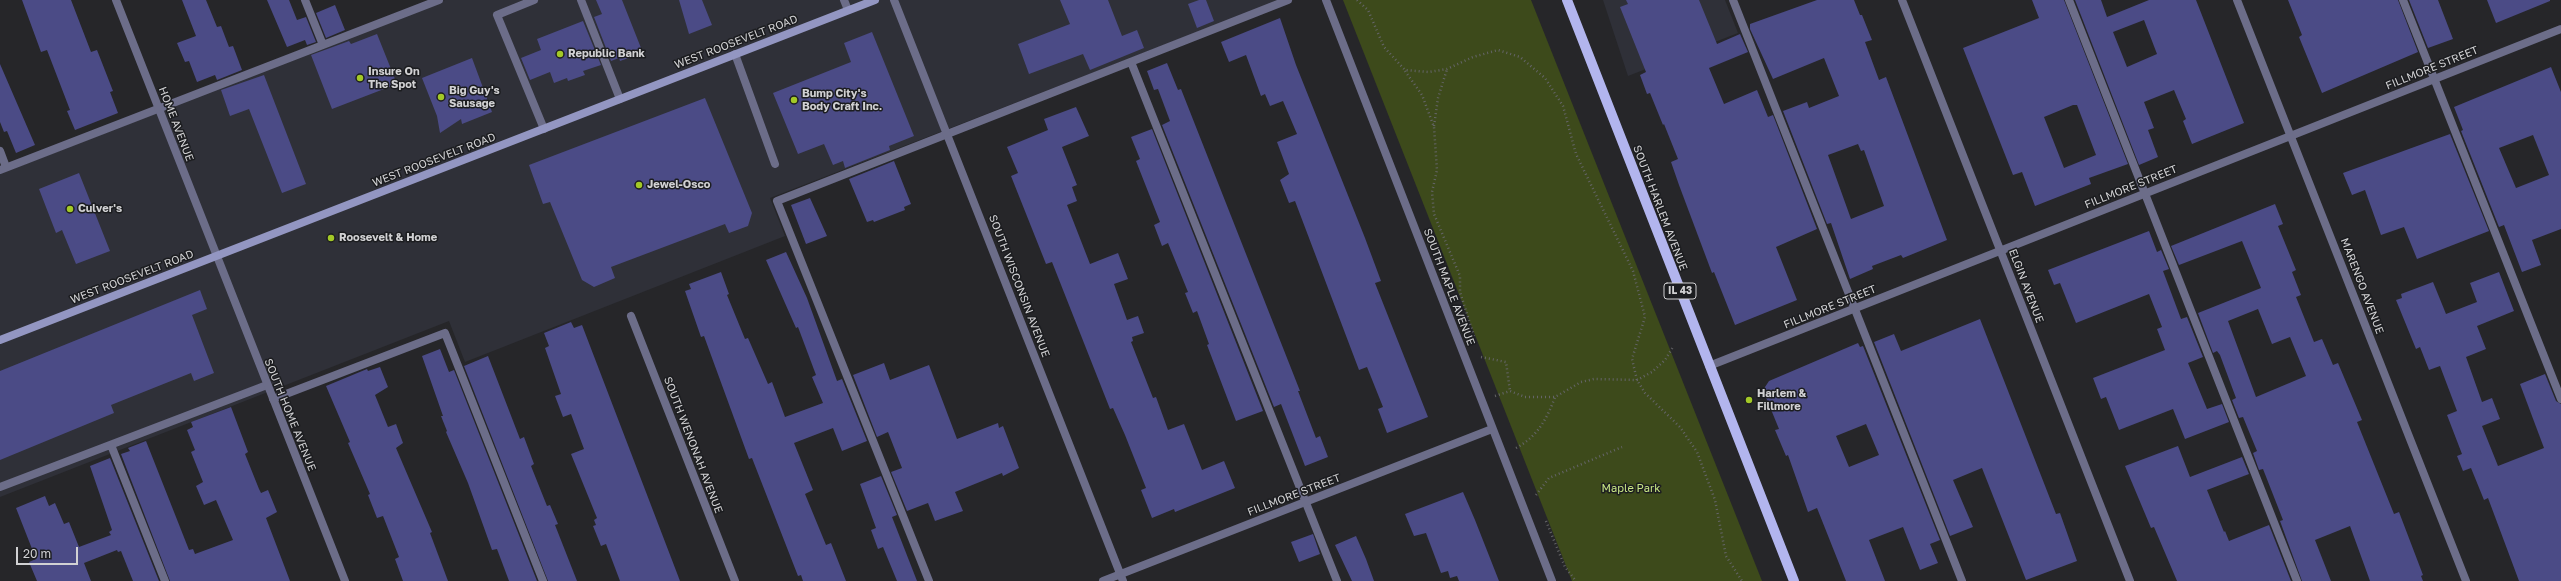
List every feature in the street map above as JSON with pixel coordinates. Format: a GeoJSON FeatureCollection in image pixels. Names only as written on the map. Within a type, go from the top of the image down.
{"type":"FeatureCollection","features":[{"type":"Feature","properties":{"kind":"main road","name":"WEST ROOSEVELT ROAD"},"geometry":{"type":"LineString","coordinates":[[0,340],[875,0]]}},
{"type":"Feature","properties":{"kind":"main road","name":"SOUTH HARLEM AVENUE"},"geometry":{"type":"LineString","coordinates":[[1567,0],[1794,581]]}},
{"type":"Feature","properties":{"kind":"street","name":"HOME AVENUE"},"geometry":{"type":"LineString","coordinates":[[116,0],[216,256]]}},
{"type":"Feature","properties":{"kind":"street"},"geometry":{"type":"LineString","coordinates":[[305,0],[323,45]]}},
{"type":"Feature","properties":{"kind":"street"},"geometry":{"type":"LineString","coordinates":[[0,150],[3,169],[439,0]]}},
{"type":"Feature","properties":{"kind":"street"},"geometry":{"type":"LineString","coordinates":[[534,0],[497,15],[544,129]]}},
{"type":"Feature","properties":{"kind":"street"},"geometry":{"type":"LineString","coordinates":[[581,0],[620,99]]}},
{"type":"Feature","properties":{"kind":"street"},"geometry":{"type":"LineString","coordinates":[[844,0],[848,10]]}},
{"type":"Feature","properties":{"kind":"street","name":"SOUTH WISCONSIN AVENUE"},"geometry":{"type":"LineString","coordinates":[[894,0],[1122,578]]}},
{"type":"Feature","properties":{"kind":"street"},"geometry":{"type":"LineString","coordinates":[[929,581],[778,201],[1288,0]]}},
{"type":"Feature","properties":{"kind":"street","name":"SOUTH MAPLE AVENUE"},"geometry":{"type":"LineString","coordinates":[[1326,0],[1552,581]]}},
{"type":"Feature","properties":{"kind":"street"},"geometry":{"type":"LineString","coordinates":[[1733,0],[1962,581]]}},
{"type":"Feature","properties":{"kind":"street","name":"ELGIN AVENUE"},"geometry":{"type":"LineString","coordinates":[[1902,0],[2130,581]]}},
{"type":"Feature","properties":{"kind":"street"},"geometry":{"type":"LineString","coordinates":[[2069,0],[2297,581]]}},
{"type":"Feature","properties":{"kind":"street","name":"MARENGO AVENUE"},"geometry":{"type":"LineString","coordinates":[[2237,0],[2466,581]]}},
{"type":"Feature","properties":{"kind":"street"},"geometry":{"type":"LineString","coordinates":[[2403,0],[2561,399]]}},
{"type":"Feature","properties":{"kind":"street","name":"FILLMORE STREET"},"geometry":{"type":"LineString","coordinates":[[1709,366],[2561,29]]}},
{"type":"Feature","properties":{"kind":"street"},"geometry":{"type":"LineString","coordinates":[[735,54],[775,164]]}},
{"type":"Feature","properties":{"kind":"street"},"geometry":{"type":"LineString","coordinates":[[1131,62],[1337,581]]}},
{"type":"Feature","properties":{"kind":"street","name":"SOUTH HOME AVENUE"},"geometry":{"type":"LineString","coordinates":[[216,256],[345,581]]}},
{"type":"Feature","properties":{"kind":"street","name":"SOUTH WENONAH AVENUE"},"geometry":{"type":"LineString","coordinates":[[631,316],[735,581]]}},
{"type":"Feature","properties":{"kind":"street"},"geometry":{"type":"LineString","coordinates":[[272,399],[445,334],[542,581]]}},
{"type":"Feature","properties":{"kind":"street"},"geometry":{"type":"LineString","coordinates":[[0,487],[267,385]]}},
{"type":"Feature","properties":{"kind":"street","name":"FILLMORE STREET"},"geometry":{"type":"LineString","coordinates":[[1103,581],[1122,578],[1306,502],[1492,429]]}},
{"type":"Feature","properties":{"kind":"street"},"geometry":{"type":"LineString","coordinates":[[111,445],[165,581]]}},
{"type":"Feature","properties":{"kind":"path"},"geometry":{"type":"LineString","coordinates":[[1357,0],[1368,10],[1384,47],[1405,70],[1422,95],[1434,127]]}},
{"type":"Feature","properties":{"kind":"path"},"geometry":{"type":"LineString","coordinates":[[1405,70],[1429,72],[1447,69],[1472,57],[1498,50],[1520,57],[1545,78],[1563,106],[1576,154],[1634,271],[1645,317],[1632,359],[1637,380],[1645,393],[1680,428],[1697,452],[1715,500],[1726,556],[1742,581]]}},
{"type":"Feature","properties":{"kind":"path"},"geometry":{"type":"LineString","coordinates":[[1447,69],[1438,98],[1434,127],[1438,170],[1432,192],[1434,214],[1460,276],[1460,292],[1476,342]]}},
{"type":"Feature","properties":{"kind":"path"},"geometry":{"type":"LineString","coordinates":[[1496,396],[1510,392],[1525,397],[1556,397],[1581,382],[1594,379],[1637,380],[1652,372],[1665,360],[1673,347]]}},
{"type":"Feature","properties":{"kind":"path"},"geometry":{"type":"LineString","coordinates":[[1479,350],[1481,357],[1506,362],[1510,392]]}},
{"type":"Feature","properties":{"kind":"path"},"geometry":{"type":"LineString","coordinates":[[1517,448],[1530,438],[1546,420],[1556,397]]}},
{"type":"Feature","properties":{"kind":"path"},"geometry":{"type":"LineString","coordinates":[[1536,495],[1549,478],[1622,447]]}},
{"type":"Feature","properties":{"kind":"shaded area"},"geometry":{"type":"Polygon","coordinates":[[[445,0],[1280,0],[770,198],[785,236],[465,362],[449,321],[0,497],[0,174],[445,0]]]}},
{"type":"Feature","properties":{"kind":"shaded area"},"geometry":{"type":"Polygon","coordinates":[[[1603,0],[1725,0],[1738,33],[1628,76],[1603,0]]]}},
{"type":"Feature","properties":{"kind":"green space","name":"Maple Park"},"geometry":{"type":"Polygon","coordinates":[[[1343,0],[1531,0],[1762,581],[1572,581],[1343,0]]]}},
{"type":"Feature","properties":{"kind":"building"},"geometry":{"type":"Polygon","coordinates":[[[22,0],[71,0],[91,52],[97,50],[113,91],[110,92],[118,113],[75,130],[67,111],[70,110],[47,50],[41,52],[22,0]]]}},
{"type":"Feature","properties":{"kind":"building"},"geometry":{"type":"Polygon","coordinates":[[[182,0],[206,0],[217,27],[221,26],[229,47],[233,46],[242,70],[217,80],[215,75],[197,82],[189,61],[185,62],[177,43],[196,36],[182,0]]]}},
{"type":"Feature","properties":{"kind":"building"},"geometry":{"type":"Polygon","coordinates":[[[267,0],[289,0],[297,20],[306,17],[316,42],[307,45],[305,40],[287,47],[267,0]]]}},
{"type":"Feature","properties":{"kind":"building"},"geometry":{"type":"Polygon","coordinates":[[[596,0],[622,0],[643,53],[620,61],[619,58],[611,61],[594,17],[602,14],[596,0]]]}},
{"type":"Feature","properties":{"kind":"building"},"geometry":{"type":"Polygon","coordinates":[[[679,0],[702,0],[712,25],[689,34],[679,0]]]}},
{"type":"Feature","properties":{"kind":"building"},"geometry":{"type":"Polygon","coordinates":[[[1060,0],[1108,0],[1122,36],[1137,30],[1144,48],[1090,70],[1083,54],[1029,74],[1018,44],[1070,24],[1060,0]]]}},
{"type":"Feature","properties":{"kind":"building"},"geometry":{"type":"Polygon","coordinates":[[[1199,0],[1206,0],[1214,21],[1197,28],[1188,4],[1199,0]]]}},
{"type":"Feature","properties":{"kind":"building"},"geometry":{"type":"Polygon","coordinates":[[[1626,0],[1699,0],[1717,44],[1740,34],[1748,52],[1709,68],[1724,104],[1757,90],[1768,117],[1773,115],[1817,229],[1776,247],[1797,300],[1735,325],[1714,272],[1712,273],[1671,162],[1678,159],[1650,93],[1647,94],[1640,75],[1646,72],[1620,7],[1628,4],[1626,0]]]}},
{"type":"Feature","properties":{"kind":"building"},"geometry":{"type":"Polygon","coordinates":[[[1817,0],[1854,0],[1872,40],[1865,42],[1879,80],[1886,77],[1947,240],[1903,258],[1901,255],[1872,266],[1873,269],[1850,279],[1831,223],[1827,224],[1783,111],[1807,102],[1809,108],[1839,96],[1824,58],[1773,79],[1750,29],[1750,24],[1817,0]],[[1858,144],[1828,155],[1851,219],[1884,206],[1864,150],[1861,151],[1858,144]]]}},
{"type":"Feature","properties":{"kind":"building"},"geometry":{"type":"Polygon","coordinates":[[[2032,0],[2064,0],[2128,164],[2089,178],[2091,184],[2035,206],[2022,172],[2013,175],[1963,48],[2039,18],[2032,0]],[[2073,105],[2044,117],[2064,168],[2096,155],[2077,105],[2073,105]]]}},
{"type":"Feature","properties":{"kind":"building"},"geometry":{"type":"Polygon","coordinates":[[[2075,0],[2101,0],[2107,17],[2149,0],[2196,0],[2244,123],[2192,144],[2183,121],[2186,119],[2174,90],[2144,102],[2154,128],[2148,130],[2158,157],[2139,165],[2075,0]],[[2144,20],[2113,32],[2127,67],[2157,54],[2144,20]]]}},
{"type":"Feature","properties":{"kind":"building"},"geometry":{"type":"Polygon","coordinates":[[[2288,0],[2398,0],[2418,52],[2322,93],[2299,37],[2302,35],[2288,0]]]}},
{"type":"Feature","properties":{"kind":"building"},"geometry":{"type":"Polygon","coordinates":[[[2409,0],[2438,0],[2453,39],[2428,48],[2409,0]]]}},
{"type":"Feature","properties":{"kind":"building"},"geometry":{"type":"Polygon","coordinates":[[[2487,0],[2550,0],[2550,1],[2496,23],[2487,0]]]}},
{"type":"Feature","properties":{"kind":"building"},"geometry":{"type":"Polygon","coordinates":[[[335,5],[345,30],[326,38],[316,13],[335,5]]]}},
{"type":"Feature","properties":{"kind":"building"},"geometry":{"type":"Polygon","coordinates":[[[1280,18],[1296,65],[1381,281],[1375,283],[1428,417],[1387,433],[1378,409],[1383,407],[1367,367],[1359,370],[1295,201],[1289,203],[1280,180],[1289,174],[1277,142],[1297,134],[1283,101],[1270,106],[1265,94],[1261,96],[1246,55],[1229,62],[1221,42],[1280,18]]]}},
{"type":"Feature","properties":{"kind":"building","name":"Republic Bank"},"geometry":{"type":"Polygon","coordinates":[[[583,21],[601,65],[583,71],[585,75],[568,81],[567,78],[554,83],[550,72],[530,80],[521,58],[541,50],[537,39],[583,21]]]}},
{"type":"Feature","properties":{"kind":"building"},"geometry":{"type":"Polygon","coordinates":[[[872,32],[914,136],[889,146],[890,150],[845,168],[843,161],[833,165],[824,144],[798,154],[773,93],[851,62],[844,43],[872,32]]]}},
{"type":"Feature","properties":{"kind":"building"},"geometry":{"type":"Polygon","coordinates":[[[377,34],[397,84],[332,109],[311,55],[349,41],[351,44],[377,34]]]}},
{"type":"Feature","properties":{"kind":"building"},"geometry":{"type":"Polygon","coordinates":[[[472,58],[492,112],[462,124],[461,119],[440,133],[437,116],[422,78],[472,58]]]}},
{"type":"Feature","properties":{"kind":"building"},"geometry":{"type":"Polygon","coordinates":[[[1167,63],[1178,90],[1181,89],[1300,391],[1298,391],[1316,438],[1320,436],[1328,457],[1305,466],[1281,404],[1274,407],[1162,125],[1170,121],[1158,89],[1154,90],[1147,71],[1167,63]]]}},
{"type":"Feature","properties":{"kind":"building"},"geometry":{"type":"Polygon","coordinates":[[[0,64],[35,145],[16,153],[7,131],[4,132],[0,122],[0,64]]]}},
{"type":"Feature","properties":{"kind":"building"},"geometry":{"type":"Polygon","coordinates":[[[2551,67],[2561,92],[2561,229],[2532,240],[2541,265],[2522,272],[2504,225],[2499,227],[2461,131],[2463,130],[2454,107],[2551,67]],[[2533,135],[2499,148],[2516,188],[2549,175],[2533,135]]]}},
{"type":"Feature","properties":{"kind":"building"},"geometry":{"type":"Polygon","coordinates":[[[264,75],[306,184],[282,193],[249,109],[230,116],[221,90],[264,75]]]}},
{"type":"Feature","properties":{"kind":"building","name":"Jewel-Osco"},"geometry":{"type":"Polygon","coordinates":[[[705,98],[752,213],[748,226],[729,233],[725,224],[611,267],[615,278],[594,287],[582,280],[550,202],[543,204],[529,165],[705,98]]]}},
{"type":"Feature","properties":{"kind":"building"},"geometry":{"type":"Polygon","coordinates":[[[1076,107],[1089,136],[1062,147],[1077,185],[1072,187],[1077,201],[1067,205],[1090,264],[1118,253],[1128,279],[1114,284],[1127,320],[1138,316],[1144,333],[1132,337],[1133,341],[1131,342],[1153,398],[1156,397],[1168,430],[1184,424],[1202,470],[1224,461],[1235,488],[1175,512],[1174,509],[1152,518],[1141,490],[1146,488],[1125,435],[1113,408],[1110,409],[1052,262],[1046,264],[1011,176],[1018,173],[1007,147],[1048,130],[1044,119],[1076,107]]]}},
{"type":"Feature","properties":{"kind":"building"},"geometry":{"type":"Polygon","coordinates":[[[1152,129],[1263,411],[1236,421],[1207,345],[1209,344],[1197,311],[1193,313],[1185,293],[1188,292],[1168,243],[1162,246],[1154,225],[1160,222],[1136,161],[1140,159],[1131,137],[1152,129]]]}},
{"type":"Feature","properties":{"kind":"building"},"geometry":{"type":"Polygon","coordinates":[[[2450,134],[2489,231],[2417,259],[2404,227],[2381,235],[2365,190],[2352,195],[2343,173],[2450,134]]]}},
{"type":"Feature","properties":{"kind":"building"},"geometry":{"type":"Polygon","coordinates":[[[894,161],[911,204],[904,207],[905,210],[874,222],[873,220],[867,222],[849,179],[894,161]]]}},
{"type":"Feature","properties":{"kind":"building","name":"Culver's"},"geometry":{"type":"Polygon","coordinates":[[[79,173],[110,251],[76,264],[62,230],[56,233],[39,189],[79,173]]]}},
{"type":"Feature","properties":{"kind":"building"},"geometry":{"type":"Polygon","coordinates":[[[810,198],[827,236],[806,244],[791,205],[810,198]]]}},
{"type":"Feature","properties":{"kind":"building"},"geometry":{"type":"Polygon","coordinates":[[[2275,204],[2283,224],[2278,226],[2296,270],[2292,272],[2301,295],[2296,297],[2314,342],[2322,339],[2333,365],[2338,363],[2362,420],[2357,422],[2394,514],[2399,512],[2423,575],[2421,576],[2423,581],[2370,581],[2350,526],[2315,540],[2331,581],[2302,581],[2280,521],[2283,520],[2263,469],[2259,470],[2253,453],[2257,451],[2243,417],[2239,418],[2232,400],[2236,398],[2220,355],[2217,351],[2213,353],[2198,313],[2261,288],[2242,241],[2179,265],[2171,246],[2275,204]],[[2258,309],[2228,321],[2256,397],[2306,376],[2290,337],[2272,344],[2258,309]]]}},
{"type":"Feature","properties":{"kind":"building"},"geometry":{"type":"Polygon","coordinates":[[[2149,231],[2157,252],[2161,250],[2169,269],[2163,271],[2181,319],[2187,317],[2203,357],[2188,363],[2207,409],[2222,404],[2229,422],[2185,439],[2173,409],[2119,430],[2106,397],[2101,399],[2093,378],[2165,350],[2157,329],[2162,327],[2149,294],[2076,323],[2060,283],[2054,285],[2048,270],[2149,231]]]}},
{"type":"Feature","properties":{"kind":"building"},"geometry":{"type":"Polygon","coordinates":[[[786,252],[807,298],[837,381],[842,379],[867,441],[842,451],[833,428],[794,443],[813,490],[805,494],[826,545],[831,543],[846,581],[803,581],[801,575],[798,576],[752,458],[749,459],[704,336],[701,337],[685,291],[691,289],[689,284],[721,272],[729,294],[727,295],[745,339],[748,338],[768,384],[772,382],[785,417],[823,403],[812,377],[816,375],[798,327],[796,328],[766,260],[786,252]]]}},
{"type":"Feature","properties":{"kind":"building"},"geometry":{"type":"Polygon","coordinates":[[[2499,272],[2514,311],[2477,326],[2486,349],[2466,357],[2482,402],[2492,398],[2500,419],[2482,426],[2498,466],[2544,448],[2520,384],[2545,374],[2556,401],[2561,404],[2561,581],[2519,581],[2488,498],[2484,500],[2471,468],[2463,471],[2457,456],[2462,454],[2447,415],[2457,411],[2440,366],[2429,370],[2420,347],[2416,349],[2396,300],[2402,298],[2401,294],[2433,282],[2446,314],[2477,302],[2470,283],[2499,272]]]}},
{"type":"Feature","properties":{"kind":"building"},"geometry":{"type":"Polygon","coordinates":[[[200,290],[207,309],[192,315],[214,373],[194,381],[191,373],[111,405],[114,413],[0,460],[0,371],[200,290]]]}},
{"type":"Feature","properties":{"kind":"building"},"geometry":{"type":"Polygon","coordinates":[[[1980,319],[2056,514],[2060,513],[2077,561],[2026,580],[1982,468],[1953,480],[1973,527],[1950,536],[1874,342],[1894,334],[1901,351],[1980,319]]]}},
{"type":"Feature","properties":{"kind":"building"},"geometry":{"type":"Polygon","coordinates":[[[571,322],[574,328],[582,325],[680,581],[620,581],[606,544],[601,546],[593,526],[596,525],[594,520],[597,518],[571,454],[584,449],[571,414],[563,417],[555,396],[561,394],[545,348],[549,346],[544,333],[571,322]]]}},
{"type":"Feature","properties":{"kind":"building"},"geometry":{"type":"Polygon","coordinates":[[[1858,343],[1860,347],[1863,346],[1940,540],[1930,544],[1938,563],[1920,570],[1903,527],[1869,540],[1885,581],[1846,581],[1817,508],[1808,512],[1788,455],[1786,456],[1775,430],[1779,429],[1763,390],[1769,381],[1858,343]],[[1866,424],[1836,436],[1849,467],[1879,455],[1866,424]]]}},
{"type":"Feature","properties":{"kind":"building"},"geometry":{"type":"Polygon","coordinates":[[[440,349],[449,372],[454,370],[537,581],[509,581],[497,549],[492,550],[468,483],[446,432],[447,431],[441,416],[443,416],[422,356],[440,349]]]}},
{"type":"Feature","properties":{"kind":"building"},"geometry":{"type":"Polygon","coordinates":[[[488,356],[520,439],[524,437],[534,464],[531,466],[547,506],[550,505],[558,524],[555,525],[577,581],[548,581],[464,366],[488,356]]]}},
{"type":"Feature","properties":{"kind":"building"},"geometry":{"type":"Polygon","coordinates":[[[884,363],[890,380],[929,365],[957,439],[998,423],[999,428],[1003,426],[1019,468],[1003,476],[1002,473],[955,492],[963,511],[935,521],[928,503],[907,511],[891,472],[902,468],[888,432],[877,437],[853,375],[884,363]]]}},
{"type":"Feature","properties":{"kind":"building"},"geometry":{"type":"Polygon","coordinates":[[[380,367],[388,387],[375,395],[388,427],[396,424],[403,443],[396,448],[432,532],[430,533],[448,581],[403,581],[395,559],[399,557],[383,516],[377,518],[368,495],[370,494],[348,443],[350,442],[326,386],[367,369],[368,371],[380,367]]]}},
{"type":"Feature","properties":{"kind":"building"},"geometry":{"type":"Polygon","coordinates":[[[231,407],[248,452],[245,454],[259,489],[261,493],[268,490],[277,512],[266,518],[290,581],[170,581],[121,454],[130,451],[128,448],[146,441],[189,550],[193,549],[195,554],[233,540],[216,500],[204,505],[196,486],[203,482],[191,452],[195,450],[187,430],[193,427],[191,422],[231,407]]]}},
{"type":"Feature","properties":{"kind":"building"},"geometry":{"type":"Polygon","coordinates":[[[2178,446],[2190,477],[2242,457],[2249,474],[2207,490],[2229,541],[2269,525],[2291,581],[2177,581],[2154,527],[2151,528],[2125,466],[2178,446]]]}},
{"type":"Feature","properties":{"kind":"building"},"geometry":{"type":"Polygon","coordinates":[[[110,458],[159,581],[133,581],[121,551],[118,552],[117,550],[84,563],[91,581],[37,581],[29,562],[36,559],[16,508],[45,496],[49,506],[55,503],[64,524],[69,522],[79,547],[111,535],[109,532],[112,530],[90,466],[110,458]]]}},
{"type":"Feature","properties":{"kind":"building"},"geometry":{"type":"Polygon","coordinates":[[[881,476],[897,515],[892,517],[917,581],[897,581],[883,547],[878,549],[871,530],[876,528],[860,484],[881,476]]]}},
{"type":"Feature","properties":{"kind":"building"},"geometry":{"type":"Polygon","coordinates":[[[1463,492],[1499,581],[1459,581],[1457,576],[1450,578],[1448,571],[1441,573],[1426,533],[1414,536],[1405,514],[1463,492]]]}},
{"type":"Feature","properties":{"kind":"building"},"geometry":{"type":"Polygon","coordinates":[[[1313,534],[1320,554],[1299,562],[1291,542],[1313,534]]]}},
{"type":"Feature","properties":{"kind":"building"},"geometry":{"type":"Polygon","coordinates":[[[1356,536],[1374,581],[1352,581],[1335,545],[1356,536]]]}},
{"type":"Feature","properties":{"kind":"place","name":"Republic Bank"},"geometry":{"type":"Point","coordinates":[560,54]}},
{"type":"Feature","properties":{"kind":"place","name":"Insure On The Spot"},"geometry":{"type":"Point","coordinates":[360,78]}},
{"type":"Feature","properties":{"kind":"place","name":"Big Guy's Sausage"},"geometry":{"type":"Point","coordinates":[441,97]}},
{"type":"Feature","properties":{"kind":"place","name":"Bump City's Body Craft Inc."},"geometry":{"type":"Point","coordinates":[794,100]}},
{"type":"Feature","properties":{"kind":"place","name":"Jewel-Osco"},"geometry":{"type":"Point","coordinates":[639,185]}},
{"type":"Feature","properties":{"kind":"place","name":"Culver's"},"geometry":{"type":"Point","coordinates":[70,209]}},
{"type":"Feature","properties":{"kind":"place","name":"Roosevelt & Home"},"geometry":{"type":"Point","coordinates":[331,238]}},
{"type":"Feature","properties":{"kind":"place","name":"Harlem & Fillmore"},"geometry":{"type":"Point","coordinates":[1749,400]}}]}
